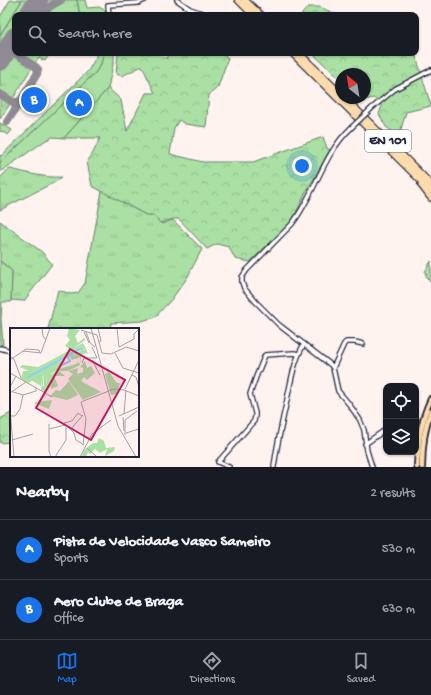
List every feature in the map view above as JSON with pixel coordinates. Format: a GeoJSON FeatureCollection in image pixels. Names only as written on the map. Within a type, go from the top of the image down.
{"type":"FeatureCollection","features":[{"type":"Feature","properties":{"kind":"highway"},"geometry":{"type":"LineString","coordinates":[[238,0],[250,12]]}},
{"type":"Feature","properties":{"kind":"highway"},"geometry":{"type":"LineString","coordinates":[[246,0],[258,12]]}},
{"type":"Feature","properties":{"kind":"highway","name":"EN 101"},"geometry":{"type":"LineString","coordinates":[[295,56],[431,191]]}},
{"type":"Feature","properties":{"kind":"highway"},"geometry":{"type":"LineString","coordinates":[[302,56],[335,88]]}},
{"type":"Feature","properties":{"kind":"highway","name":"EN 101"},"geometry":{"type":"LineString","coordinates":[[351,104],[431,184]]}},
{"type":"Feature","properties":{"kind":"highway"},"geometry":{"type":"LineString","coordinates":[[384,137],[391,141],[431,179]]}},
{"type":"Feature","properties":{"kind":"highway"},"geometry":{"type":"LineString","coordinates":[[386,146],[431,198]]}},
{"type":"Feature","properties":{"kind":"main road"},"geometry":{"type":"LineString","coordinates":[[417,467],[420,430],[425,412],[431,399]]}},
{"type":"Feature","properties":{"kind":"main road"},"geometry":{"type":"LineString","coordinates":[[422,467],[424,433],[431,411]]}},
{"type":"Feature","properties":{"kind":"street"},"geometry":{"type":"LineString","coordinates":[[109,12],[108,5],[138,3],[145,0]]}},
{"type":"Feature","properties":{"kind":"street"},"geometry":{"type":"LineString","coordinates":[[177,0],[190,9],[199,12]]}},
{"type":"Feature","properties":{"kind":"street"},"geometry":{"type":"LineString","coordinates":[[372,467],[367,451],[364,430],[360,420],[338,391],[331,365],[279,326],[244,288],[242,277],[298,216],[321,171],[343,135],[395,89],[431,70]]}},
{"type":"Feature","properties":{"kind":"street"},"geometry":{"type":"LineString","coordinates":[[333,368],[346,342],[363,344]]}},
{"type":"Feature","properties":{"kind":"street"},"geometry":{"type":"LineString","coordinates":[[274,467],[277,446],[298,354],[304,344]]}},
{"type":"Feature","properties":{"kind":"street"},"geometry":{"type":"LineString","coordinates":[[0,348],[10,351]]}},
{"type":"Feature","properties":{"kind":"street"},"geometry":{"type":"LineString","coordinates":[[227,467],[218,462],[254,421],[255,413],[250,394],[265,355],[298,354]]}},
{"type":"Feature","properties":{"kind":"street"},"geometry":{"type":"LineString","coordinates":[[366,444],[383,431]]}},
{"type":"Feature","properties":{"kind":"green space"},"geometry":{"type":"Polygon","coordinates":[[[10,0],[22,0],[14,12],[12,12],[12,16],[0,35],[0,17],[10,0]]]}},
{"type":"Feature","properties":{"kind":"green space"},"geometry":{"type":"Polygon","coordinates":[[[22,0],[32,0],[25,12],[14,12],[22,0]]]}},
{"type":"Feature","properties":{"kind":"green space"},"geometry":{"type":"Polygon","coordinates":[[[45,0],[58,0],[48,5],[43,12],[37,11],[45,0]]]}},
{"type":"Feature","properties":{"kind":"green space"},"geometry":{"type":"Polygon","coordinates":[[[64,0],[77,0],[79,12],[48,12],[50,8],[63,2],[64,0]]]}},
{"type":"Feature","properties":{"kind":"green space"},"geometry":{"type":"Polygon","coordinates":[[[77,0],[85,0],[87,8],[99,7],[105,10],[105,12],[79,12],[77,0]]]}},
{"type":"Feature","properties":{"kind":"green space"},"geometry":{"type":"Polygon","coordinates":[[[308,7],[320,7],[331,12],[304,12],[308,7]]]}},
{"type":"Feature","properties":{"kind":"green space"},"geometry":{"type":"Polygon","coordinates":[[[12,16],[12,33],[0,52],[0,35],[12,16]]]}},
{"type":"Feature","properties":{"kind":"green space"},"geometry":{"type":"Polygon","coordinates":[[[11,54],[32,67],[14,97],[11,98],[0,91],[0,71],[11,54]]]}},
{"type":"Feature","properties":{"kind":"green space"},"geometry":{"type":"Polygon","coordinates":[[[23,56],[48,56],[45,61],[39,58],[35,63],[23,56]]]}},
{"type":"Feature","properties":{"kind":"green space"},"geometry":{"type":"Polygon","coordinates":[[[103,56],[101,64],[96,72],[0,163],[0,155],[1,156],[88,71],[96,57],[103,56]]]}},
{"type":"Feature","properties":{"kind":"green space"},"geometry":{"type":"Polygon","coordinates":[[[103,56],[114,56],[108,88],[64,138],[53,137],[46,140],[0,172],[0,163],[96,72],[101,64],[103,56]]]}},
{"type":"Feature","properties":{"kind":"green space"},"geometry":{"type":"Polygon","coordinates":[[[118,56],[163,56],[166,59],[168,56],[226,56],[228,58],[218,87],[209,95],[206,127],[185,124],[179,120],[174,128],[170,154],[203,162],[253,162],[323,137],[327,148],[330,150],[305,194],[292,221],[250,262],[235,259],[229,247],[217,244],[207,249],[179,219],[173,219],[160,223],[153,215],[146,215],[92,186],[87,162],[100,138],[64,138],[108,88],[121,100],[127,131],[146,93],[155,93],[142,66],[122,76],[116,74],[118,56]]]}},
{"type":"Feature","properties":{"kind":"green space"},"geometry":{"type":"Polygon","coordinates":[[[315,56],[416,56],[431,106],[406,112],[399,136],[386,127],[379,114],[382,106],[374,98],[371,99],[371,68],[335,68],[335,74],[315,56]]]}},
{"type":"Feature","properties":{"kind":"green space"},"geometry":{"type":"Polygon","coordinates":[[[0,96],[10,104],[0,119],[0,96]]]}},
{"type":"Feature","properties":{"kind":"green space"},"geometry":{"type":"Polygon","coordinates":[[[0,123],[12,130],[8,135],[1,131],[0,132],[0,123]]]}},
{"type":"Feature","properties":{"kind":"green space"},"geometry":{"type":"Polygon","coordinates":[[[10,169],[42,176],[62,177],[0,210],[0,178],[10,169]]]}},
{"type":"Feature","properties":{"kind":"green space"},"geometry":{"type":"Polygon","coordinates":[[[102,191],[146,215],[153,215],[162,224],[173,220],[202,249],[187,278],[171,300],[155,317],[142,321],[111,323],[110,328],[48,328],[58,290],[71,294],[78,293],[85,283],[102,191]]]}},
{"type":"Feature","properties":{"kind":"green space"},"geometry":{"type":"Polygon","coordinates":[[[0,221],[42,252],[52,264],[24,301],[11,300],[12,271],[0,261],[0,221]]]}},
{"type":"Feature","properties":{"kind":"green space"},"geometry":{"type":"Polygon","coordinates":[[[0,261],[12,271],[11,302],[2,302],[1,319],[3,345],[0,345],[0,261]]]}},
{"type":"Feature","properties":{"kind":"green space"},"geometry":{"type":"Polygon","coordinates":[[[431,261],[431,282],[427,278],[425,272],[431,261]]]}},
{"type":"Feature","properties":{"kind":"green space"},"geometry":{"type":"Polygon","coordinates":[[[10,414],[10,442],[0,443],[0,419],[10,414]]]}},
{"type":"Feature","properties":{"kind":"taxiway"},"geometry":{"type":"LineString","coordinates":[[45,12],[49,7],[61,0]]}},
{"type":"Feature","properties":{"kind":"taxiway"},"geometry":{"type":"LineString","coordinates":[[33,12],[34,7]]}},
{"type":"Feature","properties":{"kind":"taxiway"},"geometry":{"type":"LineString","coordinates":[[6,52],[9,50],[12,52]]}},
{"type":"Feature","properties":{"kind":"taxiway"},"geometry":{"type":"LineString","coordinates":[[13,102],[21,100],[38,70],[36,67],[19,56]]}},
{"type":"Feature","properties":{"kind":"taxiway"},"geometry":{"type":"LineString","coordinates":[[0,94],[16,105],[16,108],[7,122]]}},
{"type":"Feature","properties":{"kind":"runway"},"geometry":{"type":"LineString","coordinates":[[31,12],[38,0]]}},
{"type":"Feature","properties":{"kind":"runway"},"geometry":{"type":"LineString","coordinates":[[0,61],[12,42]]}},
{"type":"Feature","properties":{"kind":"place","name":"Aero Clube de Braga"},"geometry":{"type":"Point","coordinates":[34,100]}},
{"type":"Feature","properties":{"kind":"place","name":"Pista de Velocidade Vasco Sameiro"},"geometry":{"type":"Point","coordinates":[79,103]}}]}
